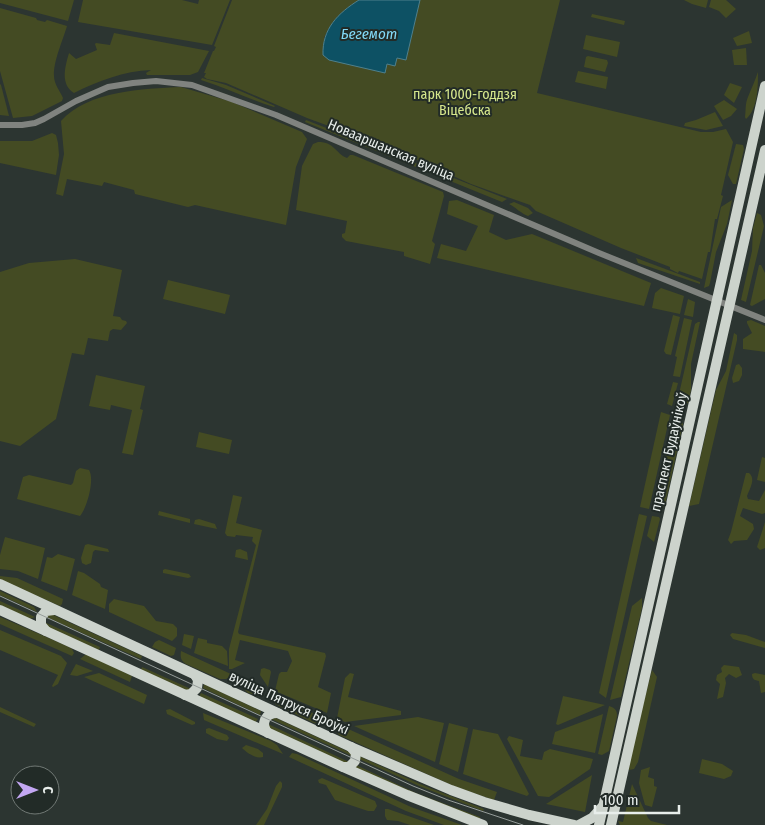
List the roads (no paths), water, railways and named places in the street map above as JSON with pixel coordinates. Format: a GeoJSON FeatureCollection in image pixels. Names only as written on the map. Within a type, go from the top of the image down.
{"type":"FeatureCollection","features":[{"type":"Feature","properties":{"kind":"main road","name":"праспект Будаўнікоў"},"geometry":{"type":"LineString","coordinates":[[599,825],[765,86]]}},
{"type":"Feature","properties":{"kind":"main road","name":"праспект Будаўнікоў"},"geometry":{"type":"LineString","coordinates":[[611,825],[765,150]]}},
{"type":"Feature","properties":{"kind":"main road","name":"вуліца Пятруся Броўкі"},"geometry":{"type":"LineString","coordinates":[[0,584],[351,747],[451,790],[529,815],[574,825]]}},
{"type":"Feature","properties":{"kind":"main road"},"geometry":{"type":"LineString","coordinates":[[27,622],[34,620],[38,616],[39,610],[36,601]]}},
{"type":"Feature","properties":{"kind":"main road"},"geometry":{"type":"LineString","coordinates":[[0,610],[343,767],[483,825]]}},
{"type":"Feature","properties":{"kind":"main road"},"geometry":{"type":"LineString","coordinates":[[46,631],[41,625],[41,617],[46,611],[54,610]]}},
{"type":"Feature","properties":{"kind":"main road"},"geometry":{"type":"LineString","coordinates":[[185,695],[193,693],[197,688],[198,680],[195,675]]}},
{"type":"Feature","properties":{"kind":"main road"},"geometry":{"type":"LineString","coordinates":[[268,733],[265,728],[265,719],[271,713],[277,713]]}},
{"type":"Feature","properties":{"kind":"main road"},"geometry":{"type":"LineString","coordinates":[[343,767],[349,767],[355,761],[356,753],[351,747]]}},
{"type":"Feature","properties":{"kind":"main road"},"geometry":{"type":"LineString","coordinates":[[579,825],[597,814],[604,804]]}},
{"type":"Feature","properties":{"kind":"main road"},"geometry":{"type":"LineString","coordinates":[[616,805],[619,825]]}},
{"type":"Feature","properties":{"kind":"street","name":"Новааршанская вуліца"},"geometry":{"type":"LineString","coordinates":[[0,126],[22,126],[35,123],[76,101],[108,87],[156,81],[192,85],[284,118],[599,253],[765,320]]}},
{"type":"Feature","properties":{"kind":"street"},"geometry":{"type":"LineString","coordinates":[[692,415],[704,418]]}},
{"type":"Feature","properties":{"kind":"street"},"geometry":{"type":"LineString","coordinates":[[669,517],[680,520]]}},
{"type":"Feature","properties":{"kind":"street"},"geometry":{"type":"LineString","coordinates":[[654,582],[666,584]]}},
{"type":"Feature","properties":{"kind":"street"},"geometry":{"type":"LineString","coordinates":[[626,704],[638,706]]}},
{"type":"Feature","properties":{"kind":"water","name":"Бегемот"},"geometry":{"type":"Polygon","coordinates":[[[359,0],[420,0],[406,60],[397,58],[395,66],[387,64],[385,73],[329,60],[323,55],[323,46],[328,30],[344,10],[359,0]]]}},
{"type":"Feature","properties":{"kind":"tram line"},"geometry":{"type":"LineString","coordinates":[[0,596],[413,786],[523,825]]}},
{"type":"Feature","properties":{"kind":"park label","name":"парк 1000-годдзя Віцебска"},"geometry":{"type":"Point","coordinates":[465,102]}}]}
